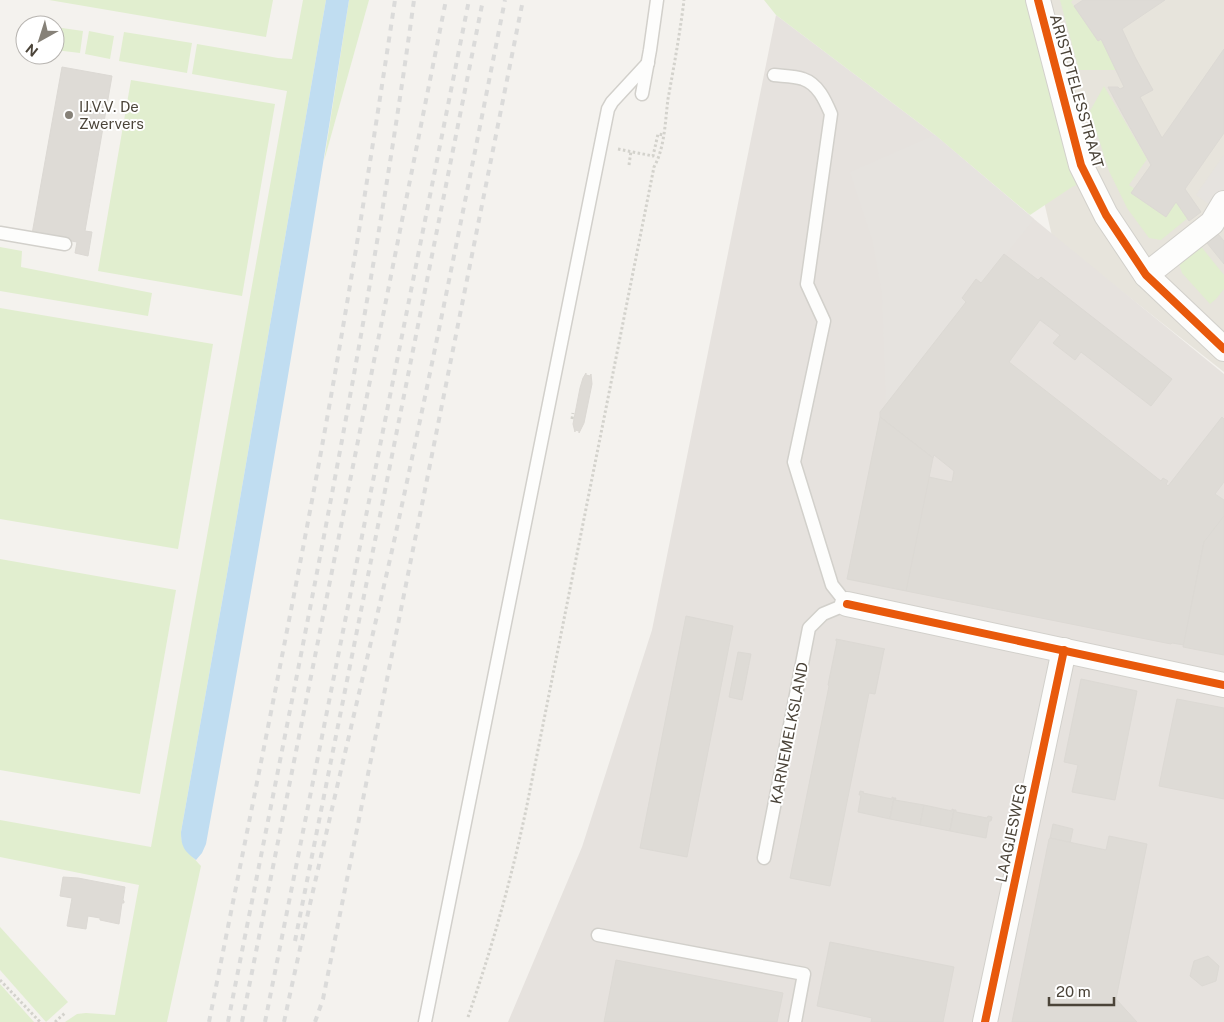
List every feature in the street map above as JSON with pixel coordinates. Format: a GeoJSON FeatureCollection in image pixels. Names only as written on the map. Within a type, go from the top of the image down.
{"type":"FeatureCollection","features":[{"type":"Feature","properties":{"kind":"street","name":"ARISTOTELESSTRAAT"},"geometry":{"type":"LineString","coordinates":[[1038,0],[1081,165],[1106,215],[1146,275],[1224,349]]}},
{"type":"Feature","properties":{"kind":"street"},"geometry":{"type":"LineString","coordinates":[[1146,275],[1212,222],[1224,203]]}},
{"type":"Feature","properties":{"kind":"street"},"geometry":{"type":"LineString","coordinates":[[847,604],[1224,685]]}},
{"type":"Feature","properties":{"kind":"street","name":"LAAGJESWEG"},"geometry":{"type":"LineString","coordinates":[[986,1022],[1064,650]]}},
{"type":"Feature","properties":{"kind":"lane"},"geometry":{"type":"LineString","coordinates":[[642,94],[657,0]]}},
{"type":"Feature","properties":{"kind":"lane"},"geometry":{"type":"LineString","coordinates":[[425,1022],[608,109],[612,102],[648,63]]}},
{"type":"Feature","properties":{"kind":"lane"},"geometry":{"type":"LineString","coordinates":[[774,75],[804,79],[813,85],[820,91],[831,114],[807,284],[824,320],[794,462],[832,585],[847,604]]}},
{"type":"Feature","properties":{"kind":"lane"},"geometry":{"type":"LineString","coordinates":[[0,233],[65,244]]}},
{"type":"Feature","properties":{"kind":"lane","name":"KARNEMELKSLAND"},"geometry":{"type":"LineString","coordinates":[[764,858],[809,628],[823,614],[847,604]]}},
{"type":"Feature","properties":{"kind":"lane"},"geometry":{"type":"LineString","coordinates":[[598,935],[804,974],[795,1022]]}},
{"type":"Feature","properties":{"kind":"path"},"geometry":{"type":"LineString","coordinates":[[468,1017],[491,946],[519,845],[654,167],[658,159],[663,135],[684,0]]}},
{"type":"Feature","properties":{"kind":"path"},"geometry":{"type":"LineString","coordinates":[[612,148],[653,156],[658,134],[663,135]]}},
{"type":"Feature","properties":{"kind":"path"},"geometry":{"type":"LineString","coordinates":[[629,165],[631,152]]}},
{"type":"Feature","properties":{"kind":"path"},"geometry":{"type":"LineString","coordinates":[[572,419],[573,413]]}},
{"type":"Feature","properties":{"kind":"path"},"geometry":{"type":"LineString","coordinates":[[0,980],[40,1022]]}},
{"type":"Feature","properties":{"kind":"path"},"geometry":{"type":"LineString","coordinates":[[54,1022],[65,1013]]}},
{"type":"Feature","properties":{"kind":"shaded area"},"geometry":{"type":"Polygon","coordinates":[[[997,0],[1224,0],[1224,372],[1052,236],[997,0]]]}},
{"type":"Feature","properties":{"kind":"shaded area"},"geometry":{"type":"Polygon","coordinates":[[[776,15],[935,135],[1034,219],[1224,374],[1224,1022],[508,1022],[582,847],[652,630],[776,15]]]}},
{"type":"Feature","properties":{"kind":"shaded area"},"geometry":{"type":"Polygon","coordinates":[[[935,135],[1034,219],[886,405],[882,294],[872,239],[850,172],[935,135]]]}},
{"type":"Feature","properties":{"kind":"shaded area"},"geometry":{"type":"Polygon","coordinates":[[[1224,155],[1224,215],[1196,195],[1224,155]]]}},
{"type":"Feature","properties":{"kind":"green space"},"geometry":{"type":"Polygon","coordinates":[[[49,0],[273,0],[266,37],[49,0]]]}},
{"type":"Feature","properties":{"kind":"green space"},"geometry":{"type":"Polygon","coordinates":[[[303,0],[326,0],[181,832],[184,847],[201,866],[167,1022],[65,1022],[77,1014],[115,1015],[139,885],[0,857],[0,820],[151,847],[287,91],[192,74],[197,44],[292,59],[303,0]]]}},
{"type":"Feature","properties":{"kind":"green space"},"geometry":{"type":"Polygon","coordinates":[[[349,0],[369,0],[324,161],[349,0]]]}},
{"type":"Feature","properties":{"kind":"green space"},"geometry":{"type":"Polygon","coordinates":[[[764,0],[1028,0],[1079,184],[1030,215],[935,135],[776,15],[764,0]]]}},
{"type":"Feature","properties":{"kind":"green space"},"geometry":{"type":"Polygon","coordinates":[[[1060,0],[1073,0],[1071,2],[1100,41],[1104,38],[1118,70],[1079,70],[1060,0]]]}},
{"type":"Feature","properties":{"kind":"green space"},"geometry":{"type":"Polygon","coordinates":[[[65,28],[83,31],[80,53],[65,51],[65,28]]]}},
{"type":"Feature","properties":{"kind":"green space"},"geometry":{"type":"Polygon","coordinates":[[[89,31],[114,36],[110,59],[85,54],[89,31]]]}},
{"type":"Feature","properties":{"kind":"green space"},"geometry":{"type":"Polygon","coordinates":[[[124,32],[192,43],[187,73],[119,61],[124,32]]]}},
{"type":"Feature","properties":{"kind":"green space"},"geometry":{"type":"Polygon","coordinates":[[[131,80],[275,104],[242,296],[98,271],[131,80]]]}},
{"type":"Feature","properties":{"kind":"green space"},"geometry":{"type":"Polygon","coordinates":[[[1104,86],[1147,159],[1129,185],[1166,211],[1176,198],[1189,217],[1161,240],[1149,238],[1127,208],[1109,171],[1090,111],[1104,86]]]}},
{"type":"Feature","properties":{"kind":"green space"},"geometry":{"type":"Polygon","coordinates":[[[1199,244],[1224,275],[1224,289],[1210,304],[1182,273],[1179,264],[1199,244]]]}},
{"type":"Feature","properties":{"kind":"green space"},"geometry":{"type":"Polygon","coordinates":[[[0,247],[22,251],[21,267],[152,293],[148,316],[0,291],[0,247]]]}},
{"type":"Feature","properties":{"kind":"green space"},"geometry":{"type":"Polygon","coordinates":[[[0,308],[213,344],[178,549],[0,519],[0,308]]]}},
{"type":"Feature","properties":{"kind":"green space"},"geometry":{"type":"Polygon","coordinates":[[[0,559],[176,590],[140,794],[0,770],[0,559]]]}},
{"type":"Feature","properties":{"kind":"green space"},"geometry":{"type":"Polygon","coordinates":[[[0,927],[68,1002],[46,1022],[0,970],[0,927]]]}},
{"type":"Feature","properties":{"kind":"green space"},"geometry":{"type":"Polygon","coordinates":[[[0,984],[34,1022],[0,1022],[0,984]]]}},
{"type":"Feature","properties":{"kind":"water"},"geometry":{"type":"Polygon","coordinates":[[[326,0],[349,0],[298,317],[225,739],[206,844],[196,860],[184,848],[181,832],[326,0]]]}},
{"type":"Feature","properties":{"kind":"building"},"geometry":{"type":"Polygon","coordinates":[[[1083,0],[1165,0],[1122,29],[1153,90],[1140,97],[1162,138],[1224,49],[1224,133],[1185,189],[1201,212],[1189,221],[1176,202],[1166,217],[1131,193],[1151,165],[1108,87],[1118,87],[1120,89],[1124,87],[1101,39],[1098,41],[1074,6],[1083,0]]]}},
{"type":"Feature","properties":{"kind":"building"},"geometry":{"type":"Polygon","coordinates":[[[62,67],[112,76],[85,231],[92,232],[88,256],[75,253],[77,242],[32,234],[62,67]]]}},
{"type":"Feature","properties":{"kind":"building"},"geometry":{"type":"Polygon","coordinates":[[[1218,234],[1224,241],[1224,264],[1207,243],[1218,234]]]}},
{"type":"Feature","properties":{"kind":"building"},"geometry":{"type":"Polygon","coordinates":[[[1004,254],[1038,280],[1041,277],[1172,379],[1151,406],[1081,352],[1075,360],[1053,343],[1060,335],[1040,320],[1009,362],[1161,481],[1163,478],[1168,481],[1166,484],[1168,486],[1222,417],[1224,419],[1224,482],[1215,494],[1224,500],[1224,516],[1204,542],[1184,645],[906,591],[929,477],[952,482],[954,471],[934,455],[933,458],[880,417],[880,412],[966,302],[962,298],[976,279],[981,283],[1004,254]]]}},
{"type":"Feature","properties":{"kind":"building"},"geometry":{"type":"Polygon","coordinates":[[[586,373],[586,375],[590,376],[591,374],[592,384],[584,423],[579,433],[579,431],[575,430],[575,432],[573,424],[580,388],[586,373]]]}},
{"type":"Feature","properties":{"kind":"building"},"geometry":{"type":"Polygon","coordinates":[[[880,417],[933,458],[906,591],[847,579],[880,417]]]}},
{"type":"Feature","properties":{"kind":"building"},"geometry":{"type":"Polygon","coordinates":[[[1224,516],[1224,655],[1183,647],[1204,542],[1224,516]]]}},
{"type":"Feature","properties":{"kind":"building"},"geometry":{"type":"Polygon","coordinates":[[[686,616],[733,626],[687,857],[640,848],[686,616]]]}},
{"type":"Feature","properties":{"kind":"building"},"geometry":{"type":"Polygon","coordinates":[[[836,639],[885,649],[875,694],[869,693],[830,886],[790,878],[829,686],[836,639]]]}},
{"type":"Feature","properties":{"kind":"building"},"geometry":{"type":"Polygon","coordinates":[[[738,652],[751,654],[742,700],[729,697],[738,652]]]}},
{"type":"Feature","properties":{"kind":"building"},"geometry":{"type":"Polygon","coordinates":[[[1081,679],[1137,691],[1115,800],[1072,792],[1078,765],[1064,762],[1081,679]]]}},
{"type":"Feature","properties":{"kind":"building"},"geometry":{"type":"Polygon","coordinates":[[[1177,699],[1224,708],[1224,799],[1159,786],[1177,699]]]}},
{"type":"Feature","properties":{"kind":"building"},"geometry":{"type":"Polygon","coordinates":[[[860,791],[894,798],[890,819],[858,812],[860,791]]]}},
{"type":"Feature","properties":{"kind":"building"},"geometry":{"type":"Polygon","coordinates":[[[894,798],[896,798],[895,800],[924,805],[920,825],[890,819],[894,798]]]}},
{"type":"Feature","properties":{"kind":"building"},"geometry":{"type":"Polygon","coordinates":[[[924,805],[954,810],[950,831],[920,825],[924,805]]]}},
{"type":"Feature","properties":{"kind":"building"},"geometry":{"type":"Polygon","coordinates":[[[954,810],[987,818],[988,816],[992,817],[991,821],[989,821],[986,838],[950,831],[954,810]]]}},
{"type":"Feature","properties":{"kind":"building"},"geometry":{"type":"Polygon","coordinates":[[[1053,824],[1073,829],[1070,843],[1050,838],[1053,824]]]}},
{"type":"Feature","properties":{"kind":"building"},"geometry":{"type":"Polygon","coordinates":[[[1109,836],[1147,844],[1116,999],[1137,1022],[1012,1022],[1049,839],[1106,850],[1109,836]]]}},
{"type":"Feature","properties":{"kind":"building"},"geometry":{"type":"Polygon","coordinates":[[[63,877],[125,887],[124,903],[122,903],[119,924],[88,916],[86,929],[67,926],[72,898],[60,896],[63,877]]]}},
{"type":"Feature","properties":{"kind":"building"},"geometry":{"type":"Polygon","coordinates":[[[830,942],[954,967],[943,1022],[871,1022],[872,1018],[817,1006],[830,942]]]}},
{"type":"Feature","properties":{"kind":"building"},"geometry":{"type":"Polygon","coordinates":[[[1208,956],[1219,966],[1216,981],[1202,986],[1190,976],[1194,961],[1208,956]]]}},
{"type":"Feature","properties":{"kind":"building"},"geometry":{"type":"Polygon","coordinates":[[[616,960],[783,993],[777,1022],[604,1022],[616,960]]]}},
{"type":"Feature","properties":{"kind":"railway"},"geometry":{"type":"LineString","coordinates":[[209,1022],[288,627],[324,433],[356,248],[395,0]]}},
{"type":"Feature","properties":{"kind":"railway"},"geometry":{"type":"LineString","coordinates":[[228,1022],[304,640],[352,384],[375,257],[414,0]]}},
{"type":"Feature","properties":{"kind":"railway"},"geometry":{"type":"LineString","coordinates":[[242,1022],[446,0]]}},
{"type":"Feature","properties":{"kind":"railway"},"geometry":{"type":"LineString","coordinates":[[265,1022],[469,0]]}},
{"type":"Feature","properties":{"kind":"railway"},"geometry":{"type":"LineString","coordinates":[[295,941],[483,0]]}},
{"type":"Feature","properties":{"kind":"railway"},"geometry":{"type":"LineString","coordinates":[[284,1022],[408,478],[505,0]]}},
{"type":"Feature","properties":{"kind":"railway"},"geometry":{"type":"LineString","coordinates":[[315,1022],[323,999],[523,0]]}},
{"type":"Feature","properties":{"kind":"cycle path"},"geometry":{"type":"LineString","coordinates":[[1038,0],[1081,165],[1106,215],[1146,275],[1224,349]]}},
{"type":"Feature","properties":{"kind":"cycle path"},"geometry":{"type":"LineString","coordinates":[[847,604],[1224,685]]}},
{"type":"Feature","properties":{"kind":"cycle path"},"geometry":{"type":"LineString","coordinates":[[985,1022],[1064,650]]}},
{"type":"Feature","properties":{"kind":"place","name":"IJ.V.V. De Zwervers"},"geometry":{"type":"Point","coordinates":[69,115]}}]}
